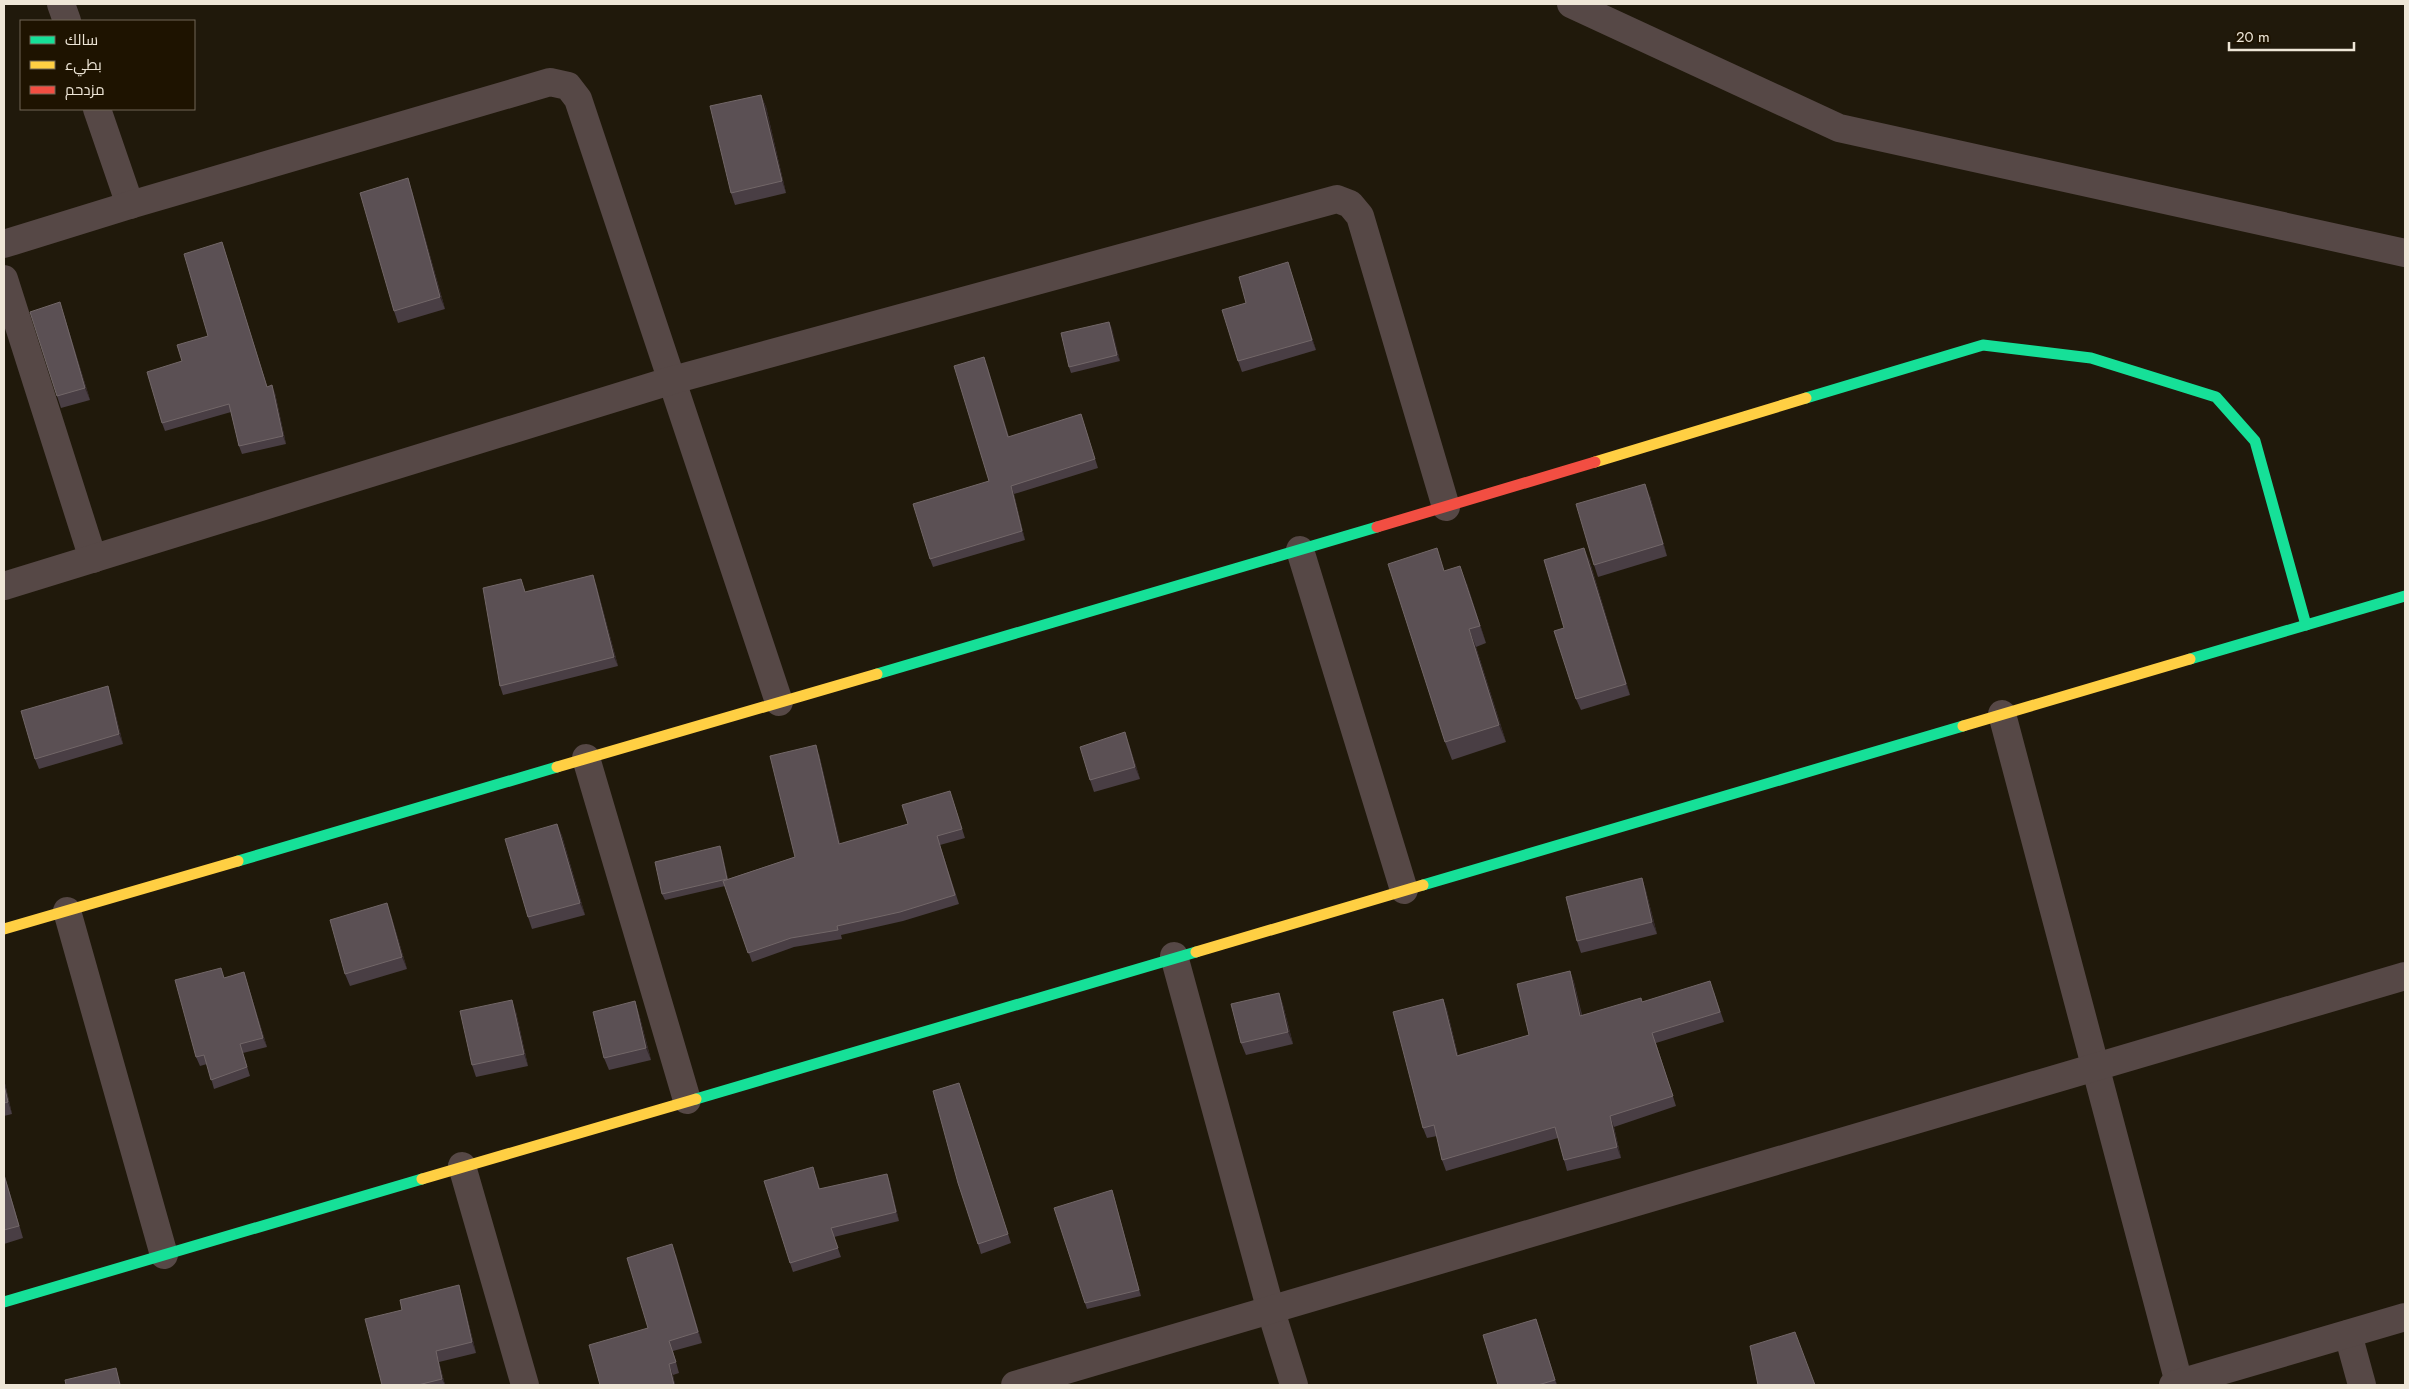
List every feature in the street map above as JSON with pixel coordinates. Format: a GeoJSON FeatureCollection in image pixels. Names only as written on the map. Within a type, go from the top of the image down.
{"type":"FeatureCollection","features":[{"type":"Feature","properties":{"kind":"street"},"geometry":{"type":"LineString","coordinates":[[61,4],[67,20]]}},
{"type":"Feature","properties":{"kind":"street"},"geometry":{"type":"LineString","coordinates":[[1571,4],[1839,128],[2405,253]]}},
{"type":"Feature","properties":{"kind":"street"},"geometry":{"type":"LineString","coordinates":[[4,244],[130,205],[550,82],[568,86],[578,99],[779,702]]}},
{"type":"Feature","properties":{"kind":"street"},"geometry":{"type":"LineString","coordinates":[[97,110],[130,205]]}},
{"type":"Feature","properties":{"kind":"street"},"geometry":{"type":"LineString","coordinates":[[4,586],[673,380],[1337,199],[1350,204],[1360,216],[1446,507]]}},
{"type":"Feature","properties":{"kind":"street"},"geometry":{"type":"LineString","coordinates":[[4,279],[93,559]]}},
{"type":"Feature","properties":{"kind":"street"},"geometry":{"type":"LineString","coordinates":[[4,929],[1446,507],[1983,345],[2091,358],[2216,397],[2255,441],[2306,624]]}},
{"type":"Feature","properties":{"kind":"street"},"geometry":{"type":"LineString","coordinates":[[1300,550],[1404,890]]}},
{"type":"Feature","properties":{"kind":"street"},"geometry":{"type":"LineString","coordinates":[[4,1302],[1174,956],[2405,596]]}},
{"type":"Feature","properties":{"kind":"street"},"geometry":{"type":"LineString","coordinates":[[2002,714],[2096,1067],[2176,1384],[2405,1317]]}},
{"type":"Feature","properties":{"kind":"street"},"geometry":{"type":"LineString","coordinates":[[586,758],[687,1100]]}},
{"type":"Feature","properties":{"kind":"street"},"geometry":{"type":"LineString","coordinates":[[67,911],[164,1255]]}},
{"type":"Feature","properties":{"kind":"street"},"geometry":{"type":"LineString","coordinates":[[1174,956],[1271,1311],[1294,1385]]}},
{"type":"Feature","properties":{"kind":"street"},"geometry":{"type":"LineString","coordinates":[[1015,1385],[2405,976]]}},
{"type":"Feature","properties":{"kind":"street"},"geometry":{"type":"LineString","coordinates":[[462,1166],[525,1385]]}},
{"type":"Feature","properties":{"kind":"street"},"geometry":{"type":"LineString","coordinates":[[2348,1334],[2362,1385]]}},
{"type":"Feature","properties":{"kind":"building"},"geometry":{"type":"Polygon","coordinates":[[[761,95],[782,181],[731,193],[710,106],[761,95]]]}},
{"type":"Feature","properties":{"kind":"building"},"geometry":{"type":"Polygon","coordinates":[[[408,178],[440,297],[394,311],[360,193],[408,178]]]}},
{"type":"Feature","properties":{"kind":"building"},"geometry":{"type":"Polygon","coordinates":[[[222,242],[267,387],[272,385],[283,436],[239,446],[229,404],[162,423],[147,372],[182,361],[177,345],[208,336],[184,254],[222,242]]]}},
{"type":"Feature","properties":{"kind":"building"},"geometry":{"type":"Polygon","coordinates":[[[1288,262],[1312,340],[1238,361],[1222,310],[1246,303],[1239,277],[1288,262]]]}},
{"type":"Feature","properties":{"kind":"building"},"geometry":{"type":"Polygon","coordinates":[[[60,302],[85,388],[57,396],[30,312],[60,302]]]}},
{"type":"Feature","properties":{"kind":"building"},"geometry":{"type":"Polygon","coordinates":[[[1109,322],[1117,355],[1069,367],[1061,333],[1109,322]]]}},
{"type":"Feature","properties":{"kind":"building"},"geometry":{"type":"Polygon","coordinates":[[[984,357],[1008,437],[1081,414],[1095,459],[1011,486],[1022,531],[930,559],[913,504],[989,481],[954,366],[984,357]]]}},
{"type":"Feature","properties":{"kind":"building"},"geometry":{"type":"Polygon","coordinates":[[[1645,484],[1663,544],[1594,565],[1576,504],[1645,484]]]}},
{"type":"Feature","properties":{"kind":"building"},"geometry":{"type":"Polygon","coordinates":[[[1437,548],[1444,571],[1460,566],[1480,626],[1469,629],[1499,725],[1445,742],[1388,564],[1437,548]]]}},
{"type":"Feature","properties":{"kind":"building"},"geometry":{"type":"Polygon","coordinates":[[[1584,548],[1626,684],[1576,699],[1554,631],[1564,628],[1544,560],[1584,548]]]}},
{"type":"Feature","properties":{"kind":"building"},"geometry":{"type":"Polygon","coordinates":[[[593,575],[614,657],[500,686],[483,588],[521,579],[525,592],[593,575]]]}},
{"type":"Feature","properties":{"kind":"building"},"geometry":{"type":"Polygon","coordinates":[[[108,686],[119,734],[35,759],[21,711],[108,686]]]}},
{"type":"Feature","properties":{"kind":"building"},"geometry":{"type":"Polygon","coordinates":[[[1125,732],[1135,767],[1090,780],[1080,747],[1125,732]]]}},
{"type":"Feature","properties":{"kind":"building"},"geometry":{"type":"Polygon","coordinates":[[[816,745],[839,844],[908,824],[902,805],[950,791],[962,829],[937,836],[955,895],[900,912],[837,926],[838,930],[791,938],[748,953],[723,881],[795,857],[770,756],[816,745]]]}},
{"type":"Feature","properties":{"kind":"building"},"geometry":{"type":"Polygon","coordinates":[[[557,824],[580,903],[528,917],[505,839],[557,824]]]}},
{"type":"Feature","properties":{"kind":"building"},"geometry":{"type":"Polygon","coordinates":[[[720,846],[727,879],[662,894],[655,862],[720,846]]]}},
{"type":"Feature","properties":{"kind":"building"},"geometry":{"type":"Polygon","coordinates":[[[1642,878],[1652,922],[1577,941],[1566,897],[1642,878]]]}},
{"type":"Feature","properties":{"kind":"building"},"geometry":{"type":"Polygon","coordinates":[[[387,903],[402,957],[345,974],[330,920],[387,903]]]}},
{"type":"Feature","properties":{"kind":"building"},"geometry":{"type":"Polygon","coordinates":[[[221,968],[224,978],[244,972],[263,1038],[240,1044],[247,1067],[211,1080],[204,1055],[196,1057],[175,980],[221,968]]]}},
{"type":"Feature","properties":{"kind":"building"},"geometry":{"type":"Polygon","coordinates":[[[1570,971],[1580,1016],[1641,998],[1642,1002],[1710,981],[1720,1012],[1652,1033],[1673,1096],[1610,1116],[1617,1147],[1564,1160],[1555,1127],[1442,1160],[1434,1125],[1423,1128],[1393,1012],[1443,999],[1457,1056],[1529,1035],[1517,984],[1570,971]]]}},
{"type":"Feature","properties":{"kind":"building"},"geometry":{"type":"Polygon","coordinates":[[[1279,993],[1288,1032],[1241,1043],[1231,1004],[1279,993]]]}},
{"type":"Feature","properties":{"kind":"building"},"geometry":{"type":"Polygon","coordinates":[[[512,1000],[524,1054],[472,1065],[460,1011],[512,1000]]]}},
{"type":"Feature","properties":{"kind":"building"},"geometry":{"type":"Polygon","coordinates":[[[635,1001],[646,1048],[604,1058],[593,1012],[635,1001]]]}},
{"type":"Feature","properties":{"kind":"building"},"geometry":{"type":"Polygon","coordinates":[[[959,1083],[1008,1234],[978,1244],[958,1183],[933,1091],[959,1083]]]}},
{"type":"Feature","properties":{"kind":"building"},"geometry":{"type":"Polygon","coordinates":[[[4,1085],[8,1102],[4,1103],[4,1085]]]}},
{"type":"Feature","properties":{"kind":"building"},"geometry":{"type":"Polygon","coordinates":[[[813,1167],[819,1189],[887,1174],[896,1212],[831,1228],[838,1248],[790,1263],[764,1181],[813,1167]]]}},
{"type":"Feature","properties":{"kind":"building"},"geometry":{"type":"Polygon","coordinates":[[[4,1175],[19,1226],[4,1230],[4,1175]]]}},
{"type":"Feature","properties":{"kind":"building"},"geometry":{"type":"Polygon","coordinates":[[[1112,1190],[1139,1290],[1085,1303],[1054,1208],[1112,1190]]]}},
{"type":"Feature","properties":{"kind":"building"},"geometry":{"type":"Polygon","coordinates":[[[672,1244],[698,1332],[669,1341],[676,1362],[669,1364],[674,1385],[600,1385],[589,1345],[648,1328],[627,1258],[672,1244]]]}},
{"type":"Feature","properties":{"kind":"building"},"geometry":{"type":"Polygon","coordinates":[[[459,1285],[472,1342],[436,1351],[442,1379],[418,1385],[382,1385],[365,1319],[402,1310],[400,1300],[459,1285]]]}},
{"type":"Feature","properties":{"kind":"building"},"geometry":{"type":"Polygon","coordinates":[[[1536,1319],[1555,1380],[1538,1385],[1498,1385],[1483,1335],[1536,1319]]]}},
{"type":"Feature","properties":{"kind":"building"},"geometry":{"type":"Polygon","coordinates":[[[1795,1332],[1815,1385],[1758,1385],[1750,1346],[1795,1332]]]}},
{"type":"Feature","properties":{"kind":"building"},"geometry":{"type":"Polygon","coordinates":[[[116,1368],[120,1385],[66,1385],[65,1380],[116,1368]]]}},
{"type":"Feature","properties":{"kind":"traffic: fast"},"geometry":{"type":"LineString","coordinates":[[1806,398],[1983,345],[2091,358],[2216,397],[2255,441],[2306,625]]}},
{"type":"Feature","properties":{"kind":"traffic: fast"},"geometry":{"type":"LineString","coordinates":[[877,674],[1377,527]]}},
{"type":"Feature","properties":{"kind":"traffic: fast"},"geometry":{"type":"LineString","coordinates":[[2190,659],[2405,596]]}},
{"type":"Feature","properties":{"kind":"traffic: fast"},"geometry":{"type":"LineString","coordinates":[[1423,885],[1963,726]]}},
{"type":"Feature","properties":{"kind":"traffic: fast"},"geometry":{"type":"LineString","coordinates":[[238,861],[557,767]]}},
{"type":"Feature","properties":{"kind":"traffic: fast"},"geometry":{"type":"LineString","coordinates":[[696,1099],[1196,952]]}},
{"type":"Feature","properties":{"kind":"traffic: fast"},"geometry":{"type":"LineString","coordinates":[[4,1302],[422,1179]]}},
{"type":"Feature","properties":{"kind":"traffic: slow"},"geometry":{"type":"LineString","coordinates":[[1595,462],[1806,398]]}},
{"type":"Feature","properties":{"kind":"traffic: slow"},"geometry":{"type":"LineString","coordinates":[[1963,726],[2190,659]]}},
{"type":"Feature","properties":{"kind":"traffic: slow"},"geometry":{"type":"LineString","coordinates":[[557,767],[877,674]]}},
{"type":"Feature","properties":{"kind":"traffic: slow"},"geometry":{"type":"LineString","coordinates":[[4,929],[238,861]]}},
{"type":"Feature","properties":{"kind":"traffic: slow"},"geometry":{"type":"LineString","coordinates":[[1196,952],[1423,885]]}},
{"type":"Feature","properties":{"kind":"traffic: slow"},"geometry":{"type":"LineString","coordinates":[[422,1179],[696,1099]]}},
{"type":"Feature","properties":{"kind":"traffic: jam"},"geometry":{"type":"LineString","coordinates":[[1377,527],[1595,462]]}}]}
